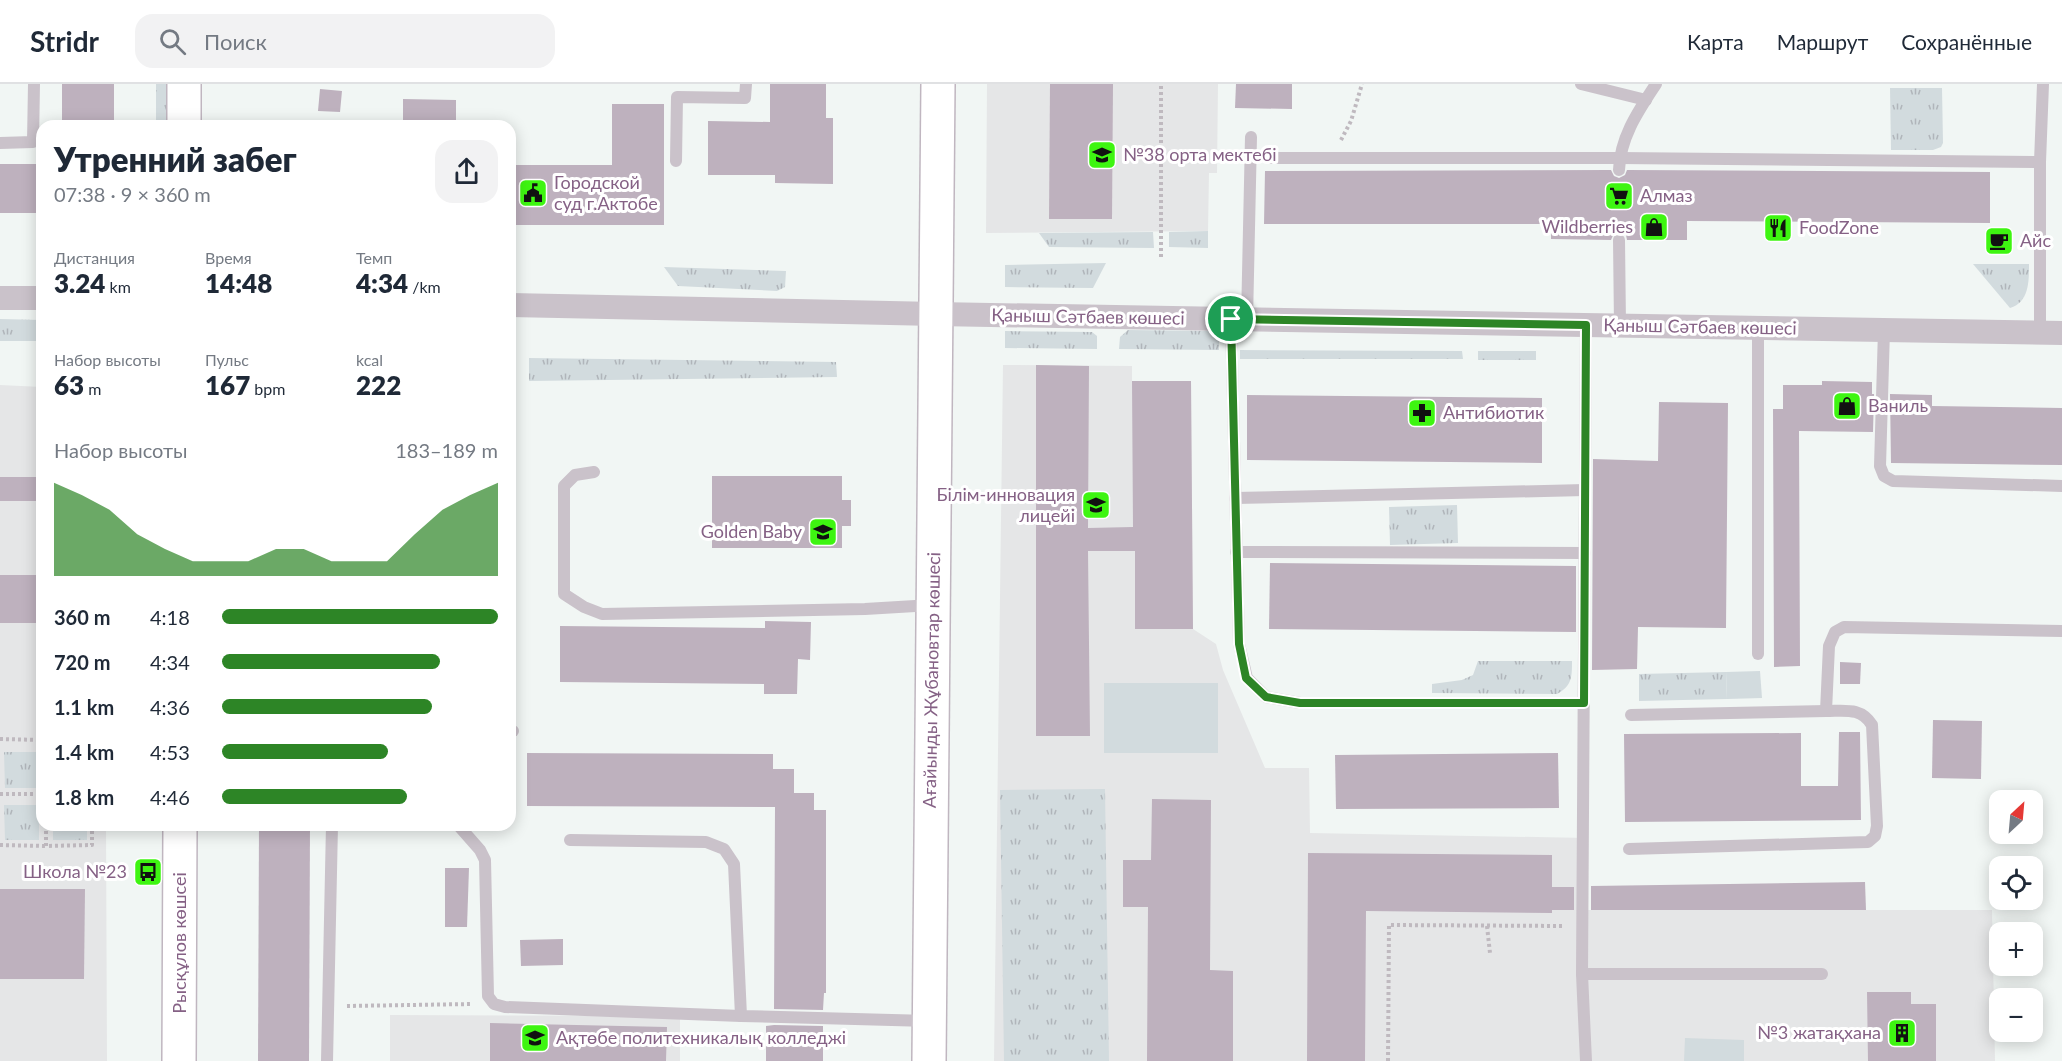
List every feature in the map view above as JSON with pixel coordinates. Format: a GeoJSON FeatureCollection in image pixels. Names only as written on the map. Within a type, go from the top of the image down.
{"type":"FeatureCollection","features":[{"type":"Feature","properties":{"kind":"street"},"geometry":{"type":"LineString","coordinates":[[184,84],[184,120]]}},
{"type":"Feature","properties":{"kind":"street","name":"Ағайынды Жұбановтар көшесі"},"geometry":{"type":"LineString","coordinates":[[929,1061],[938,84]]}},
{"type":"Feature","properties":{"kind":"street"},"geometry":{"type":"LineString","coordinates":[[0,298],[36,298]]}},
{"type":"Feature","properties":{"kind":"street","name":"Қаныш Сәтбаев көшесі"},"geometry":{"type":"LineString","coordinates":[[516,305],[936,315],[2051,333]]}},
{"type":"Feature","properties":{"kind":"street","name":"Рысқұлов көшсеі"},"geometry":{"type":"LineString","coordinates":[[179,1061],[180,831]]}},
{"type":"Feature","properties":{"kind":"lane"},"geometry":{"type":"LineString","coordinates":[[0,143],[33,142],[34,84]]}},
{"type":"Feature","properties":{"kind":"lane"},"geometry":{"type":"LineString","coordinates":[[676,161],[677,97],[745,98],[746,84]]}},
{"type":"Feature","properties":{"kind":"lane"},"geometry":{"type":"LineString","coordinates":[[1581,84],[1646,100]]}},
{"type":"Feature","properties":{"kind":"lane"},"geometry":{"type":"LineString","coordinates":[[1619,164],[1633,118],[1656,84]]}},
{"type":"Feature","properties":{"kind":"lane"},"geometry":{"type":"LineString","coordinates":[[2043,84],[2040,162],[2051,333]]}},
{"type":"Feature","properties":{"kind":"lane"},"geometry":{"type":"LineString","coordinates":[[1251,137],[1239,320],[1235,498],[1239,644],[1246,678],[1266,697],[1300,703],[1584,703]]}},
{"type":"Feature","properties":{"kind":"lane"},"geometry":{"type":"LineString","coordinates":[[1272,158],[1619,164],[2040,162]]}},
{"type":"Feature","properties":{"kind":"lane"},"geometry":{"type":"LineString","coordinates":[[1619,240],[1620,325]]}},
{"type":"Feature","properties":{"kind":"lane"},"geometry":{"type":"LineString","coordinates":[[1586,325],[1582,926],[1586,1061]]}},
{"type":"Feature","properties":{"kind":"lane"},"geometry":{"type":"LineString","coordinates":[[1758,328],[1758,654]]}},
{"type":"Feature","properties":{"kind":"lane"},"geometry":{"type":"LineString","coordinates":[[1884,330],[1880,466],[1884,476],[1893,481],[2062,486]]}},
{"type":"Feature","properties":{"kind":"lane"},"geometry":{"type":"LineString","coordinates":[[594,472],[575,475],[564,486],[564,594],[584,607],[602,614],[866,609],[933,605]]}},
{"type":"Feature","properties":{"kind":"lane"},"geometry":{"type":"LineString","coordinates":[[1235,498],[1585,490]]}},
{"type":"Feature","properties":{"kind":"lane"},"geometry":{"type":"LineString","coordinates":[[1236,552],[1585,553]]}},
{"type":"Feature","properties":{"kind":"lane"},"geometry":{"type":"LineString","coordinates":[[1826,711],[1829,646],[1835,632],[1844,627],[2062,631]]}},
{"type":"Feature","properties":{"kind":"lane"},"geometry":{"type":"LineString","coordinates":[[1629,849],[1868,842],[1875,836],[1877,826],[1872,725],[1867,716],[1856,711],[1631,715]]}},
{"type":"Feature","properties":{"kind":"lane"},"geometry":{"type":"LineString","coordinates":[[327,1061],[332,831]]}},
{"type":"Feature","properties":{"kind":"lane"},"geometry":{"type":"LineString","coordinates":[[463,831],[480,850],[485,860],[488,996],[495,1004],[505,1007],[929,1021]]}},
{"type":"Feature","properties":{"kind":"lane"},"geometry":{"type":"LineString","coordinates":[[570,840],[706,842],[724,849],[734,864],[741,1016]]}},
{"type":"Feature","properties":{"kind":"lane"},"geometry":{"type":"LineString","coordinates":[[1582,974],[1822,974]]}},
{"type":"Feature","properties":{"kind":"path"},"geometry":{"type":"LineString","coordinates":[[1161,84],[1161,257]]}},
{"type":"Feature","properties":{"kind":"path"},"geometry":{"type":"LineString","coordinates":[[1339,145],[1351,121],[1362,84]]}},
{"type":"Feature","properties":{"kind":"path"},"geometry":{"type":"LineString","coordinates":[[0,739],[36,740]]}},
{"type":"Feature","properties":{"kind":"path"},"geometry":{"type":"LineString","coordinates":[[0,794],[36,794]]}},
{"type":"Feature","properties":{"kind":"path"},"geometry":{"type":"LineString","coordinates":[[46,831],[46,846]]}},
{"type":"Feature","properties":{"kind":"path"},"geometry":{"type":"LineString","coordinates":[[0,845],[92,845],[92,831]]}},
{"type":"Feature","properties":{"kind":"path"},"geometry":{"type":"LineString","coordinates":[[1388,1061],[1389,925],[1582,926]]}},
{"type":"Feature","properties":{"kind":"path"},"geometry":{"type":"LineString","coordinates":[[1487,926],[1490,953]]}},
{"type":"Feature","properties":{"kind":"path"},"geometry":{"type":"LineString","coordinates":[[328,1007],[495,1004]]}},
{"type":"Feature","properties":{"kind":"shaded area","name":"№38 орта мектебі"},"geometry":{"type":"Polygon","coordinates":[[[987,84],[1218,84],[1217,173],[1209,173],[1208,231],[986,233],[987,84]]]}},
{"type":"Feature","properties":{"kind":"shaded area"},"geometry":{"type":"Polygon","coordinates":[[[1003,365],[1132,366],[1132,381],[1191,381],[1193,629],[1216,644],[1223,670],[1265,768],[1309,768],[1310,833],[1587,838],[1586,910],[1992,910],[1992,922],[1989,922],[1989,976],[1993,976],[1994,988],[1989,988],[1989,1042],[1995,1042],[1995,1061],[994,1061],[1003,365]]]}},
{"type":"Feature","properties":{"kind":"shaded area"},"geometry":{"type":"Polygon","coordinates":[[[0,385],[36,387],[36,831],[106,831],[107,1061],[0,1061],[0,385]]]}},
{"type":"Feature","properties":{"kind":"shaded area","name":"Ақтөбе политехникалық колледжі"},"geometry":{"type":"Polygon","coordinates":[[[390,1015],[680,1016],[680,1061],[390,1061],[390,1015]]]}},
{"type":"Feature","properties":{"kind":"green space"},"geometry":{"type":"Polygon","coordinates":[[[156,84],[175,84],[175,120],[156,120],[156,84]]]}},
{"type":"Feature","properties":{"kind":"green space"},"geometry":{"type":"Polygon","coordinates":[[[1890,88],[1942,88],[1943,143],[1941,147],[1933,150],[1891,150],[1890,88]]]}},
{"type":"Feature","properties":{"kind":"green space"},"geometry":{"type":"Polygon","coordinates":[[[1208,231],[1208,248],[1169,247],[1169,232],[1208,231]]]}},
{"type":"Feature","properties":{"kind":"green space"},"geometry":{"type":"Polygon","coordinates":[[[1153,232],[1154,248],[1049,247],[1039,233],[1153,232]]]}},
{"type":"Feature","properties":{"kind":"green space"},"geometry":{"type":"Polygon","coordinates":[[[1106,263],[1093,288],[1005,287],[1005,265],[1106,263]]]}},
{"type":"Feature","properties":{"kind":"green space"},"geometry":{"type":"Polygon","coordinates":[[[1973,264],[2029,264],[2027,290],[2021,301],[2010,308],[1973,264]]]}},
{"type":"Feature","properties":{"kind":"green space"},"geometry":{"type":"Polygon","coordinates":[[[664,267],[786,271],[785,287],[777,291],[678,286],[664,267]]]}},
{"type":"Feature","properties":{"kind":"green space"},"geometry":{"type":"Polygon","coordinates":[[[0,319],[36,320],[36,341],[0,341],[0,319]]]}},
{"type":"Feature","properties":{"kind":"green space"},"geometry":{"type":"Polygon","coordinates":[[[1128,330],[1212,331],[1219,339],[1219,350],[1119,349],[1120,337],[1128,330]]]}},
{"type":"Feature","properties":{"kind":"green space"},"geometry":{"type":"Polygon","coordinates":[[[1005,331],[1092,332],[1097,336],[1097,349],[1005,348],[1005,331]]]}},
{"type":"Feature","properties":{"kind":"green space"},"geometry":{"type":"Polygon","coordinates":[[[1240,350],[1462,351],[1463,359],[1240,359],[1240,350]]]}},
{"type":"Feature","properties":{"kind":"green space"},"geometry":{"type":"Polygon","coordinates":[[[1478,351],[1536,351],[1536,360],[1478,360],[1478,351]]]}},
{"type":"Feature","properties":{"kind":"green space"},"geometry":{"type":"Polygon","coordinates":[[[529,358],[836,362],[837,377],[529,381],[529,358]]]}},
{"type":"Feature","properties":{"kind":"green space"},"geometry":{"type":"Polygon","coordinates":[[[1457,505],[1458,543],[1390,545],[1389,507],[1457,505]]]}},
{"type":"Feature","properties":{"kind":"green space"},"geometry":{"type":"Polygon","coordinates":[[[1478,661],[1572,661],[1571,676],[1566,688],[1557,694],[1432,693],[1432,684],[1462,680],[1473,675],[1478,661]]]}},
{"type":"Feature","properties":{"kind":"green space"},"geometry":{"type":"Polygon","coordinates":[[[1760,671],[1762,698],[1727,699],[1726,672],[1760,671]]]}},
{"type":"Feature","properties":{"kind":"green space"},"geometry":{"type":"Polygon","coordinates":[[[1726,672],[1727,699],[1639,701],[1639,674],[1726,672]]]}},
{"type":"Feature","properties":{"kind":"green space"},"geometry":{"type":"Polygon","coordinates":[[[1104,683],[1218,683],[1218,753],[1104,753],[1104,683]]]}},
{"type":"Feature","properties":{"kind":"green space"},"geometry":{"type":"Polygon","coordinates":[[[4,752],[36,752],[36,788],[5,788],[4,752]]]}},
{"type":"Feature","properties":{"kind":"green space"},"geometry":{"type":"Polygon","coordinates":[[[1105,789],[1109,1061],[1004,1061],[1000,790],[1105,789]]]}},
{"type":"Feature","properties":{"kind":"green space"},"geometry":{"type":"Polygon","coordinates":[[[4,805],[36,805],[36,831],[39,831],[39,840],[5,840],[4,805]]]}},
{"type":"Feature","properties":{"kind":"green space"},"geometry":{"type":"Polygon","coordinates":[[[53,831],[87,831],[87,840],[53,840],[53,831]]]}},
{"type":"Feature","properties":{"kind":"green space"},"geometry":{"type":"Polygon","coordinates":[[[1685,1038],[1744,1040],[1744,1061],[1684,1061],[1685,1038]]]}},
{"type":"Feature","properties":{"kind":"building"},"geometry":{"type":"Polygon","coordinates":[[[62,84],[114,84],[114,120],[62,120],[62,84]]]}},
{"type":"Feature","properties":{"kind":"building"},"geometry":{"type":"Polygon","coordinates":[[[770,84],[826,84],[826,118],[833,118],[833,184],[775,183],[775,175],[708,175],[708,121],[770,122],[770,84]]]}},
{"type":"Feature","properties":{"kind":"building"},"geometry":{"type":"Polygon","coordinates":[[[1050,84],[1113,84],[1112,219],[1049,219],[1050,84]]]}},
{"type":"Feature","properties":{"kind":"building"},"geometry":{"type":"Polygon","coordinates":[[[1236,84],[1292,84],[1292,109],[1235,108],[1236,84]]]}},
{"type":"Feature","properties":{"kind":"building"},"geometry":{"type":"Polygon","coordinates":[[[320,89],[342,91],[340,112],[318,111],[320,89]]]}},
{"type":"Feature","properties":{"kind":"building"},"geometry":{"type":"Polygon","coordinates":[[[403,99],[456,100],[456,120],[403,120],[403,99]]]}},
{"type":"Feature","properties":{"kind":"building"},"geometry":{"type":"Polygon","coordinates":[[[612,104],[664,104],[664,225],[516,225],[516,165],[612,165],[612,104]]]}},
{"type":"Feature","properties":{"kind":"building"},"geometry":{"type":"Polygon","coordinates":[[[0,164],[36,164],[36,213],[0,213],[0,164]]]}},
{"type":"Feature","properties":{"kind":"building"},"geometry":{"type":"Polygon","coordinates":[[[1611,170],[1614,176],[1619,178],[1625,175],[1627,170],[1990,172],[1990,223],[1687,221],[1687,240],[1627,240],[1626,235],[1619,232],[1614,233],[1611,240],[1551,239],[1551,224],[1264,224],[1265,171],[1611,170]]]}},
{"type":"Feature","properties":{"kind":"building"},"geometry":{"type":"Polygon","coordinates":[[[1036,365],[1089,366],[1088,528],[1133,527],[1132,381],[1191,381],[1193,629],[1135,629],[1135,551],[1088,551],[1090,736],[1036,736],[1036,365]]]}},
{"type":"Feature","properties":{"kind":"building"},"geometry":{"type":"Polygon","coordinates":[[[1822,381],[1872,382],[1873,432],[1799,431],[1800,666],[1774,667],[1773,409],[1783,409],[1783,385],[1822,385],[1822,381]]]}},
{"type":"Feature","properties":{"kind":"building"},"geometry":{"type":"Polygon","coordinates":[[[1890,394],[1932,395],[1932,406],[2062,408],[2062,465],[1891,463],[1890,394]]]}},
{"type":"Feature","properties":{"kind":"building"},"geometry":{"type":"Polygon","coordinates":[[[1247,395],[1542,398],[1542,463],[1247,460],[1247,395]]]}},
{"type":"Feature","properties":{"kind":"building"},"geometry":{"type":"Polygon","coordinates":[[[1659,402],[1728,403],[1726,628],[1638,627],[1637,669],[1592,670],[1593,459],[1658,461],[1659,402]]]}},
{"type":"Feature","properties":{"kind":"building"},"geometry":{"type":"Polygon","coordinates":[[[712,476],[842,476],[842,500],[851,500],[851,526],[842,526],[842,548],[712,548],[712,476]]]}},
{"type":"Feature","properties":{"kind":"building"},"geometry":{"type":"Polygon","coordinates":[[[0,477],[36,477],[36,501],[0,501],[0,477]]]}},
{"type":"Feature","properties":{"kind":"building"},"geometry":{"type":"Polygon","coordinates":[[[1270,563],[1576,566],[1576,632],[1269,629],[1270,563]]]}},
{"type":"Feature","properties":{"kind":"building"},"geometry":{"type":"Polygon","coordinates":[[[0,575],[36,575],[36,623],[0,623],[0,575]]]}},
{"type":"Feature","properties":{"kind":"building"},"geometry":{"type":"Polygon","coordinates":[[[765,621],[811,622],[810,660],[798,659],[797,694],[764,694],[764,684],[560,682],[560,626],[765,628],[765,621]]]}},
{"type":"Feature","properties":{"kind":"building"},"geometry":{"type":"Polygon","coordinates":[[[1840,662],[1861,663],[1860,684],[1840,684],[1840,662]]]}},
{"type":"Feature","properties":{"kind":"building"},"geometry":{"type":"Polygon","coordinates":[[[1933,720],[1982,721],[1981,779],[1932,778],[1933,720]]]}},
{"type":"Feature","properties":{"kind":"building"},"geometry":{"type":"Polygon","coordinates":[[[1839,732],[1860,732],[1861,820],[1625,822],[1624,734],[1801,733],[1801,786],[1838,786],[1839,732]]]}},
{"type":"Feature","properties":{"kind":"building"},"geometry":{"type":"Polygon","coordinates":[[[527,753],[773,754],[773,769],[794,769],[794,793],[814,793],[814,810],[826,810],[826,993],[824,993],[823,1010],[774,1009],[775,807],[527,806],[527,753]]]}},
{"type":"Feature","properties":{"kind":"building"},"geometry":{"type":"Polygon","coordinates":[[[1558,753],[1559,808],[1336,809],[1335,755],[1558,753]]]}},
{"type":"Feature","properties":{"kind":"building"},"geometry":{"type":"Polygon","coordinates":[[[1152,799],[1211,800],[1210,970],[1233,971],[1233,1061],[1147,1061],[1148,907],[1123,907],[1123,860],[1151,860],[1152,799]]]}},
{"type":"Feature","properties":{"kind":"building"},"geometry":{"type":"Polygon","coordinates":[[[259,831],[310,831],[309,1061],[258,1061],[259,831]]]}},
{"type":"Feature","properties":{"kind":"building"},"geometry":{"type":"Polygon","coordinates":[[[1308,853],[1552,855],[1552,887],[1574,887],[1574,910],[1552,910],[1552,913],[1366,911],[1365,1061],[1307,1061],[1308,853]]]}},
{"type":"Feature","properties":{"kind":"building"},"geometry":{"type":"Polygon","coordinates":[[[445,868],[469,868],[467,927],[445,927],[445,868]]]}},
{"type":"Feature","properties":{"kind":"building"},"geometry":{"type":"Polygon","coordinates":[[[1865,882],[1866,910],[1591,910],[1591,886],[1865,882]]]}},
{"type":"Feature","properties":{"kind":"building"},"geometry":{"type":"Polygon","coordinates":[[[0,889],[85,889],[84,979],[0,979],[0,889]]]}},
{"type":"Feature","properties":{"kind":"building"},"geometry":{"type":"Polygon","coordinates":[[[563,939],[563,965],[521,966],[520,940],[563,939]]]}},
{"type":"Feature","properties":{"kind":"building","name":"№3 жатақхана"},"geometry":{"type":"Polygon","coordinates":[[[1867,992],[1911,992],[1911,1004],[1936,1004],[1936,1061],[1868,1061],[1867,992]]]}},
{"type":"Feature","properties":{"kind":"building"},"geometry":{"type":"Polygon","coordinates":[[[490,1023],[667,1027],[666,1061],[490,1061],[490,1023]]]}},
{"type":"Feature","properties":{"kind":"building"},"geometry":{"type":"Polygon","coordinates":[[[766,1026],[823,1026],[823,1061],[766,1061],[766,1026]]]}},
{"type":"Feature","properties":{"kind":"place","name":"№38 орта мектебі"},"geometry":{"type":"Point","coordinates":[1102,155]}},
{"type":"Feature","properties":{"kind":"place","name":"Городской суд г.Актобе"},"geometry":{"type":"Point","coordinates":[533,193]}},
{"type":"Feature","properties":{"kind":"place","name":"Алмаз"},"geometry":{"type":"Point","coordinates":[1619,196]}},
{"type":"Feature","properties":{"kind":"place","name":"Wildberries"},"geometry":{"type":"Point","coordinates":[1654,227]}},
{"type":"Feature","properties":{"kind":"place","name":"FoodZone"},"geometry":{"type":"Point","coordinates":[1778,228]}},
{"type":"Feature","properties":{"kind":"place","name":"Айс"},"geometry":{"type":"Point","coordinates":[1999,241]}},
{"type":"Feature","properties":{"kind":"place","name":"Ваниль"},"geometry":{"type":"Point","coordinates":[1847,406]}},
{"type":"Feature","properties":{"kind":"place","name":"Антибиотик"},"geometry":{"type":"Point","coordinates":[1422,413]}},
{"type":"Feature","properties":{"kind":"place","name":"Білім-инновация лицейі"},"geometry":{"type":"Point","coordinates":[1096,505]}},
{"type":"Feature","properties":{"kind":"place","name":"Golden Baby"},"geometry":{"type":"Point","coordinates":[823,532]}},
{"type":"Feature","properties":{"kind":"place","name":"Школа №23"},"geometry":{"type":"Point","coordinates":[148,872]}},
{"type":"Feature","properties":{"kind":"place","name":"№3 жатақхана"},"geometry":{"type":"Point","coordinates":[1902,1033]}},
{"type":"Feature","properties":{"kind":"place","name":"Ақтөбе политехникалық колледжі"},"geometry":{"type":"Point","coordinates":[535,1038]}},
{"type":"Feature","properties":{"kind":"route"},"geometry":{"type":"LineString","coordinates":[[1231,319],[1586,325],[1584,703],[1300,703],[1266,697],[1246,678],[1239,644],[1231,319]]}}]}
